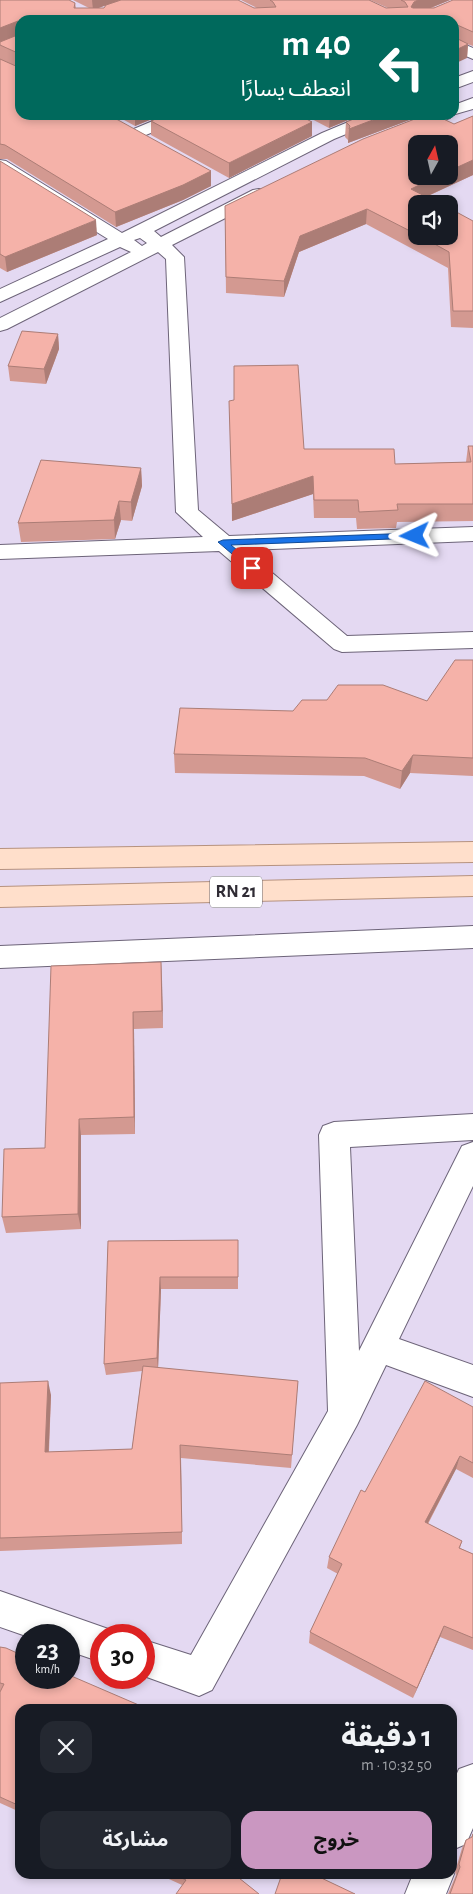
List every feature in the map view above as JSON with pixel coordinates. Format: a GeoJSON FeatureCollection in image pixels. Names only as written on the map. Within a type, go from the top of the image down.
{"type":"FeatureCollection","features":[{"type":"Feature","properties":{"kind":"main road","name":"RN 21"},"geometry":{"type":"LineString","coordinates":[[0,859],[473,852]]}},
{"type":"Feature","properties":{"kind":"main road","name":"RN 21"},"geometry":{"type":"LineString","coordinates":[[0,897],[473,886]]}},
{"type":"Feature","properties":{"kind":"street"},"geometry":{"type":"LineString","coordinates":[[459,47],[473,54]]}},
{"type":"Feature","properties":{"kind":"street"},"geometry":{"type":"LineString","coordinates":[[459,82],[473,76]]}},
{"type":"Feature","properties":{"kind":"street"},"geometry":{"type":"LineString","coordinates":[[459,108],[473,103]]}},
{"type":"Feature","properties":{"kind":"street"},"geometry":{"type":"LineString","coordinates":[[152,143],[128,130],[163,120]]}},
{"type":"Feature","properties":{"kind":"street"},"geometry":{"type":"LineString","coordinates":[[0,325],[147,242],[230,186],[328,136],[366,120]]}},
{"type":"Feature","properties":{"kind":"street"},"geometry":{"type":"LineString","coordinates":[[390,136],[430,120]]}},
{"type":"Feature","properties":{"kind":"street"},"geometry":{"type":"LineString","coordinates":[[312,128],[346,145]]}},
{"type":"Feature","properties":{"kind":"street"},"geometry":{"type":"LineString","coordinates":[[0,165],[120,239],[147,242],[175,257],[187,512],[342,644],[473,640]]}},
{"type":"Feature","properties":{"kind":"street"},"geometry":{"type":"LineString","coordinates":[[212,177],[251,198]]}},
{"type":"Feature","properties":{"kind":"street"},"geometry":{"type":"LineString","coordinates":[[147,242],[277,186]]}},
{"type":"Feature","properties":{"kind":"street"},"geometry":{"type":"LineString","coordinates":[[5,289],[120,239]]}},
{"type":"Feature","properties":{"kind":"street"},"geometry":{"type":"LineString","coordinates":[[5,289],[38,305]]}},
{"type":"Feature","properties":{"kind":"street"},"geometry":{"type":"LineString","coordinates":[[0,552],[223,542],[473,534]]}},
{"type":"Feature","properties":{"kind":"street"},"geometry":{"type":"LineString","coordinates":[[0,957],[473,936]]}},
{"type":"Feature","properties":{"kind":"street"},"geometry":{"type":"LineString","coordinates":[[345,1414],[334,1135],[473,1127]]}},
{"type":"Feature","properties":{"kind":"street"},"geometry":{"type":"LineString","coordinates":[[155,1662],[199,1677],[345,1414],[473,1155]]}},
{"type":"Feature","properties":{"kind":"street"},"geometry":{"type":"LineString","coordinates":[[378,1347],[473,1381]]}},
{"type":"Feature","properties":{"kind":"street"},"geometry":{"type":"LineString","coordinates":[[0,1609],[90,1640]]}},
{"type":"Feature","properties":{"kind":"street"},"geometry":{"type":"LineString","coordinates":[[457,1819],[473,1783]]}},
{"type":"Feature","properties":{"kind":"street"},"geometry":{"type":"LineString","coordinates":[[425,1894],[432,1879]]}},
{"type":"Feature","properties":{"kind":"building"},"geometry":{"type":"Polygon","coordinates":[[[0,0],[69,0],[75,3],[74,8],[104,8],[106,5],[121,0],[238,0],[254,8],[276,7],[270,0],[369,0],[386,8],[408,7],[401,0],[418,0],[411,7],[434,8],[453,0],[473,0],[473,32],[459,26],[459,15],[15,15],[15,22],[0,28],[0,0]]]}},
{"type":"Feature","properties":{"kind":"building"},"geometry":{"type":"Polygon","coordinates":[[[15,36],[15,52],[0,45],[0,42],[15,36]]]}},
{"type":"Feature","properties":{"kind":"building"},"geometry":{"type":"Polygon","coordinates":[[[459,40],[468,44],[459,48],[459,40]]]}},
{"type":"Feature","properties":{"kind":"building"},"geometry":{"type":"Polygon","coordinates":[[[0,59],[15,66],[15,120],[118,120],[211,171],[183,185],[115,212],[5,145],[0,144],[0,59]]]}},
{"type":"Feature","properties":{"kind":"building"},"geometry":{"type":"Polygon","coordinates":[[[473,116],[473,160],[458,167],[458,135],[408,135],[408,185],[419,185],[411,189],[423,195],[408,195],[408,230],[367,209],[300,236],[284,281],[226,277],[225,206],[363,139],[412,120],[446,120],[454,124],[473,116]]]}},
{"type":"Feature","properties":{"kind":"building"},"geometry":{"type":"Polygon","coordinates":[[[308,120],[312,122],[229,163],[151,121],[308,120]]]}},
{"type":"Feature","properties":{"kind":"building"},"geometry":{"type":"Polygon","coordinates":[[[351,120],[373,120],[349,129],[350,126],[346,122],[351,120]]]}},
{"type":"Feature","properties":{"kind":"building"},"geometry":{"type":"Polygon","coordinates":[[[0,161],[96,220],[5,257],[0,254],[0,161]]]}},
{"type":"Feature","properties":{"kind":"building"},"geometry":{"type":"Polygon","coordinates":[[[458,213],[473,221],[473,311],[453,311],[449,252],[436,245],[458,245],[458,213]]]}},
{"type":"Feature","properties":{"kind":"building"},"geometry":{"type":"Polygon","coordinates":[[[22,331],[58,334],[44,369],[8,366],[22,331]]]}},
{"type":"Feature","properties":{"kind":"building"},"geometry":{"type":"Polygon","coordinates":[[[298,365],[304,449],[394,449],[395,464],[471,462],[468,446],[473,446],[473,504],[397,504],[398,510],[359,512],[358,500],[314,500],[313,476],[232,504],[229,401],[234,400],[234,366],[298,365]]]}},
{"type":"Feature","properties":{"kind":"building"},"geometry":{"type":"Polygon","coordinates":[[[41,460],[141,468],[131,502],[119,501],[114,520],[18,523],[41,460]]]}},
{"type":"Feature","properties":{"kind":"building"},"geometry":{"type":"Polygon","coordinates":[[[455,660],[473,660],[473,758],[413,755],[402,771],[365,758],[174,754],[180,708],[293,711],[302,700],[327,700],[338,685],[383,685],[427,701],[455,660]]]}},
{"type":"Feature","properties":{"kind":"building"},"geometry":{"type":"Polygon","coordinates":[[[161,962],[162,1011],[133,1012],[134,1117],[79,1119],[78,1214],[2,1217],[4,1149],[45,1148],[51,966],[161,962]]]}},
{"type":"Feature","properties":{"kind":"building"},"geometry":{"type":"Polygon","coordinates":[[[238,1240],[238,1277],[160,1277],[157,1358],[104,1364],[108,1241],[238,1240]]]}},
{"type":"Feature","properties":{"kind":"building"},"geometry":{"type":"Polygon","coordinates":[[[143,1366],[298,1381],[292,1455],[180,1445],[182,1532],[0,1538],[0,1383],[48,1381],[45,1452],[132,1449],[143,1366]]]}},
{"type":"Feature","properties":{"kind":"building"},"geometry":{"type":"Polygon","coordinates":[[[425,1381],[473,1407],[473,1463],[460,1456],[425,1522],[462,1541],[459,1548],[473,1554],[473,1638],[444,1626],[417,1688],[310,1632],[342,1564],[329,1557],[361,1490],[365,1492],[425,1381]]]}},
{"type":"Feature","properties":{"kind":"building"},"geometry":{"type":"Polygon","coordinates":[[[0,1647],[15,1652],[15,1689],[80,1689],[80,1680],[90,1684],[90,1689],[102,1689],[136,1704],[15,1704],[15,1804],[0,1797],[0,1692],[4,1684],[0,1683],[0,1647]]]}},
{"type":"Feature","properties":{"kind":"building"},"geometry":{"type":"Polygon","coordinates":[[[473,1834],[473,1894],[450,1894],[457,1879],[466,1840],[472,1837],[473,1834]]]}},
{"type":"Feature","properties":{"kind":"building"},"geometry":{"type":"Polygon","coordinates":[[[184,1879],[240,1879],[259,1894],[176,1894],[186,1880],[184,1879]]]}},
{"type":"Feature","properties":{"kind":"building"},"geometry":{"type":"Polygon","coordinates":[[[280,1879],[324,1879],[355,1894],[275,1894],[280,1879]]]}},
{"type":"Feature","properties":{"kind":"route"},"geometry":{"type":"LineString","coordinates":[[252,568],[223,542],[415,536]]}}]}
